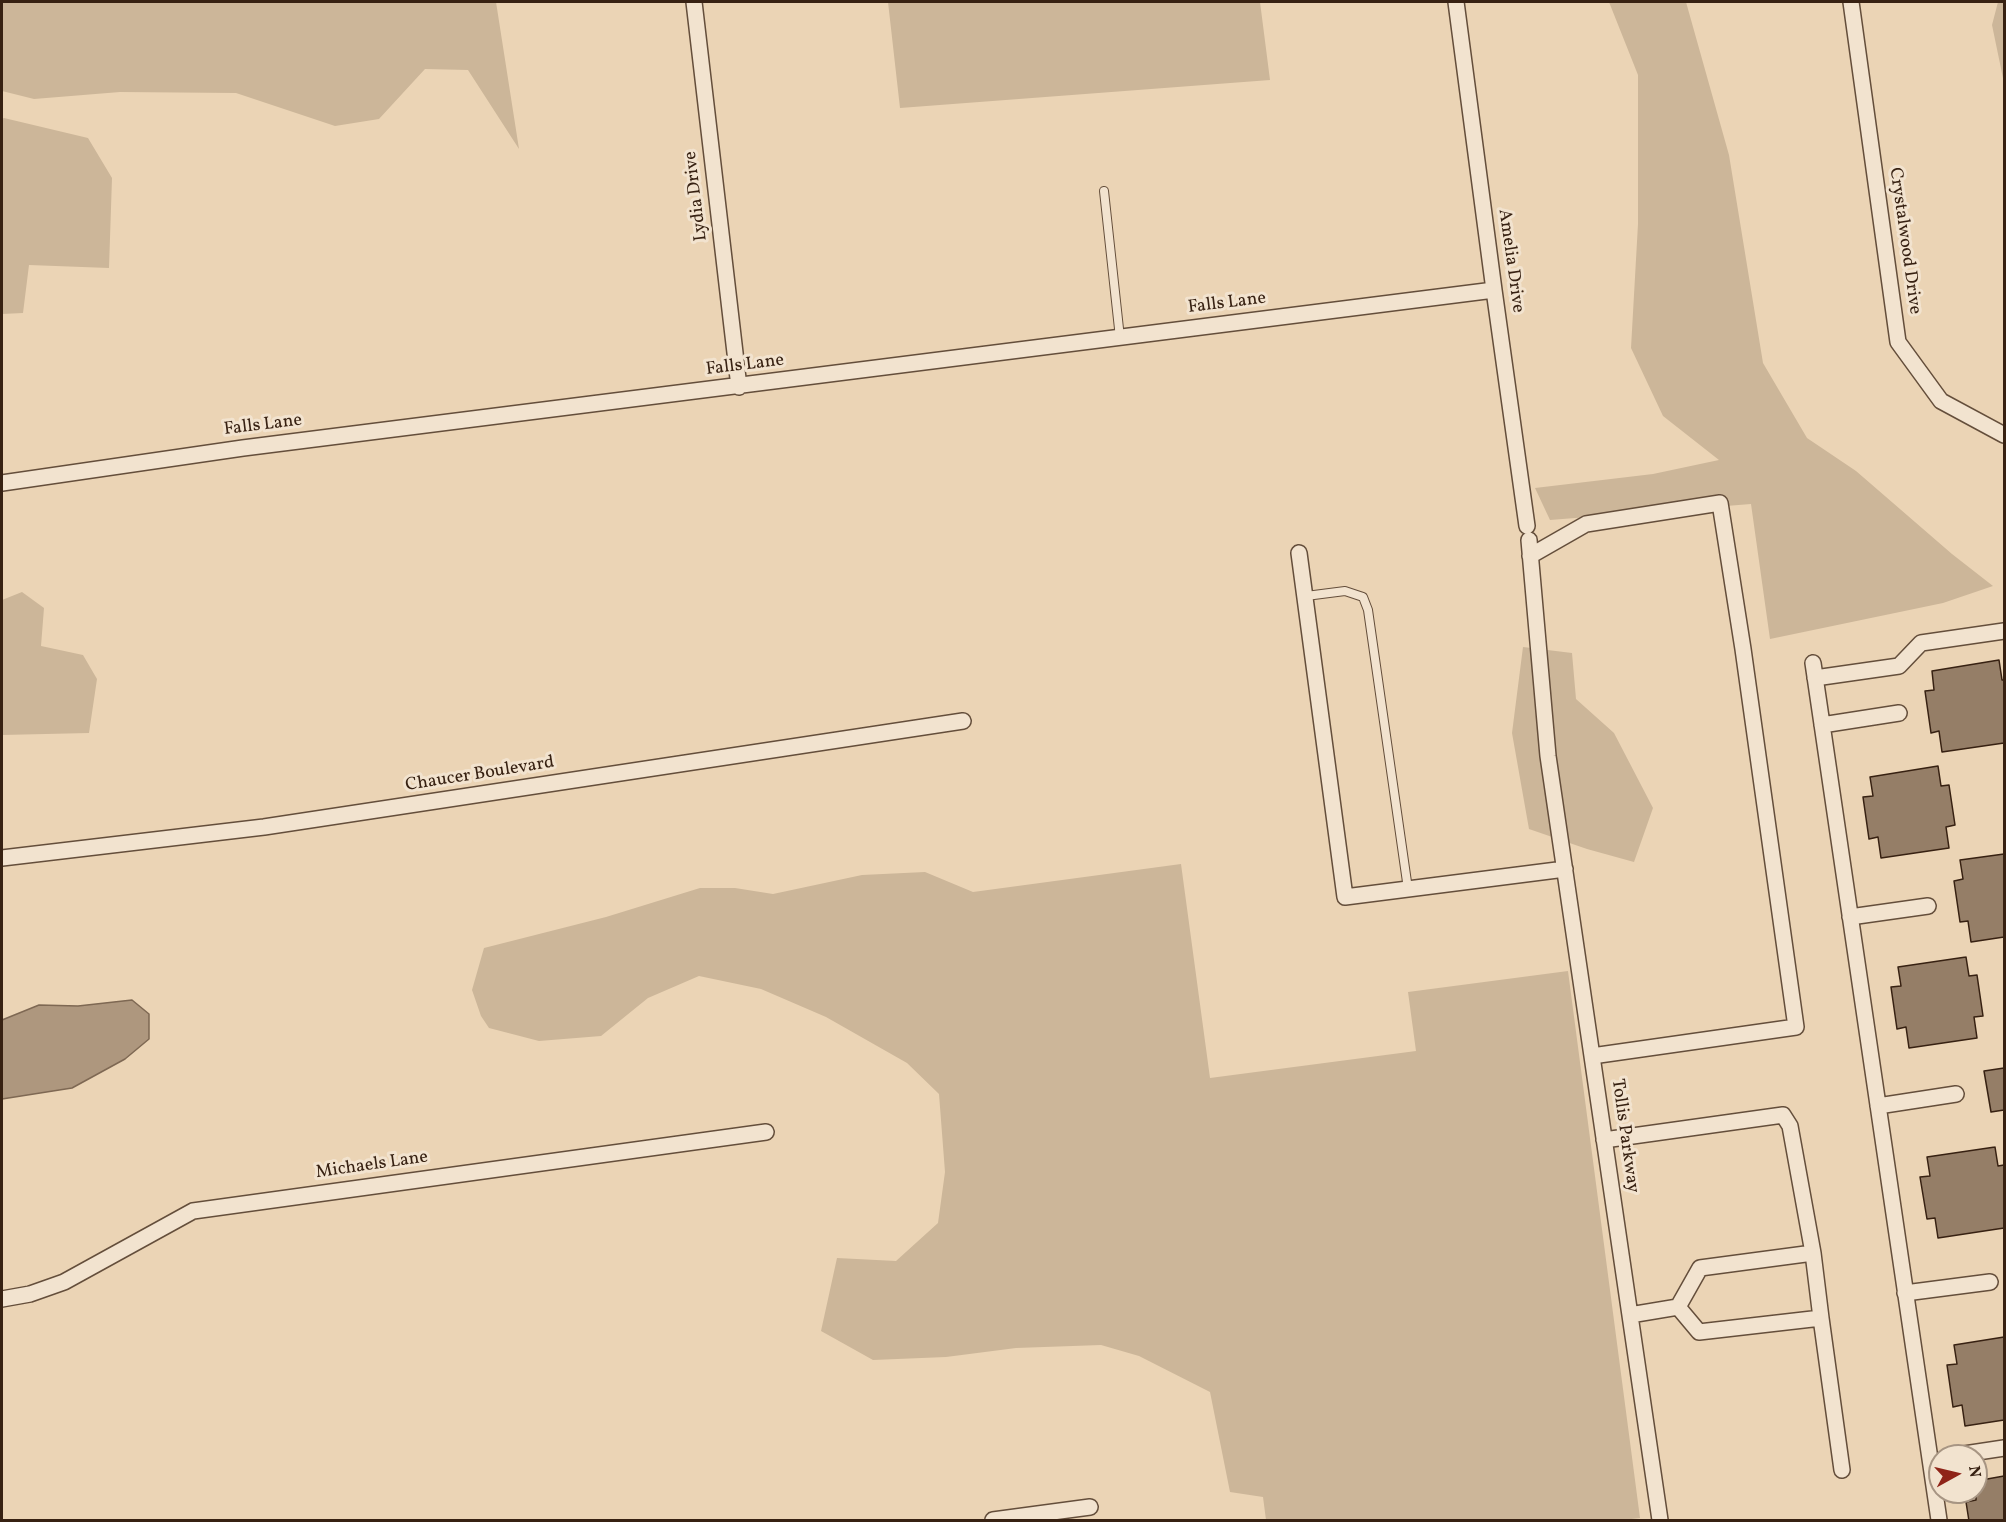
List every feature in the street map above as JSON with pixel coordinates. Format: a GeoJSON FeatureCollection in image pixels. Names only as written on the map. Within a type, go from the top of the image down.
{"type":"FeatureCollection","features":[{"type":"Feature","properties":{"kind":"street","name":"Lydia Drive"},"geometry":{"type":"LineString","coordinates":[[694,2],[739,387]]}},
{"type":"Feature","properties":{"kind":"street","name":"Amelia Drive"},"geometry":{"type":"LineString","coordinates":[[1456,2],[1528,533],[1548,756]]}},
{"type":"Feature","properties":{"kind":"street","name":"Crystalwood Drive"},"geometry":{"type":"LineString","coordinates":[[1851,2],[1898,342],[1941,401],[2004,435]]}},
{"type":"Feature","properties":{"kind":"street","name":"Falls Lane"},"geometry":{"type":"LineString","coordinates":[[2,483],[243,448],[1494,290]]}},
{"type":"Feature","properties":{"kind":"street"},"geometry":{"type":"LineString","coordinates":[[1530,556],[1586,524],[1720,503],[1743,649],[1796,1027],[1592,1056]]}},
{"type":"Feature","properties":{"kind":"street"},"geometry":{"type":"LineString","coordinates":[[1299,553],[1345,897],[1564,869]]}},
{"type":"Feature","properties":{"kind":"street"},"geometry":{"type":"LineString","coordinates":[[1932,1444],[1905,1293],[1814,670],[1899,666],[1921,643],[2004,631]]}},
{"type":"Feature","properties":{"kind":"street"},"geometry":{"type":"LineString","coordinates":[[1822,725],[1899,713]]}},
{"type":"Feature","properties":{"kind":"street","name":"Chaucer Boulevard"},"geometry":{"type":"LineString","coordinates":[[2,858],[264,827],[963,721]]}},
{"type":"Feature","properties":{"kind":"street","name":"Tollis Parkway"},"geometry":{"type":"LineString","coordinates":[[1548,756],[1660,1521]]}},
{"type":"Feature","properties":{"kind":"street"},"geometry":{"type":"LineString","coordinates":[[1850,917],[1928,906]]}},
{"type":"Feature","properties":{"kind":"street"},"geometry":{"type":"LineString","coordinates":[[1878,1106],[1956,1094]]}},
{"type":"Feature","properties":{"kind":"street"},"geometry":{"type":"LineString","coordinates":[[1604,1140],[1783,1115],[1790,1126],[1813,1253],[1842,1470]]}},
{"type":"Feature","properties":{"kind":"street","name":"Michaels Lane"},"geometry":{"type":"LineString","coordinates":[[2,1299],[30,1294],[64,1282],[193,1210],[766,1132]]}},
{"type":"Feature","properties":{"kind":"street"},"geometry":{"type":"LineString","coordinates":[[1678,1307],[1700,1268],[1813,1253]]}},
{"type":"Feature","properties":{"kind":"street"},"geometry":{"type":"LineString","coordinates":[[1905,1293],[1989,1282]]}},
{"type":"Feature","properties":{"kind":"street"},"geometry":{"type":"LineString","coordinates":[[1630,1315],[1678,1307]]}},
{"type":"Feature","properties":{"kind":"street"},"geometry":{"type":"LineString","coordinates":[[1678,1307],[1700,1332],[1821,1318]]}},
{"type":"Feature","properties":{"kind":"street"},"geometry":{"type":"LineString","coordinates":[[1988,1450],[2004,1448]]}},
{"type":"Feature","properties":{"kind":"street"},"geometry":{"type":"LineString","coordinates":[[1938,1504],[1939,1521]]}},
{"type":"Feature","properties":{"kind":"street"},"geometry":{"type":"LineString","coordinates":[[993,1521],[1090,1507]]}},
{"type":"Feature","properties":{"kind":"lane"},"geometry":{"type":"LineString","coordinates":[[1104,191],[1120,338]]}},
{"type":"Feature","properties":{"kind":"lane"},"geometry":{"type":"LineString","coordinates":[[1305,596],[1345,591],[1363,597],[1368,610],[1408,889]]}},
{"type":"Feature","properties":{"kind":"shaded area"},"geometry":{"type":"Polygon","coordinates":[[[2,2],[496,2],[519,149],[468,70],[425,69],[379,119],[335,126],[236,93],[120,92],[34,99],[2,91],[2,2]]]}},
{"type":"Feature","properties":{"kind":"shaded area"},"geometry":{"type":"Polygon","coordinates":[[[888,2],[1260,2],[1270,80],[900,108],[888,2]]]}},
{"type":"Feature","properties":{"kind":"shaded area"},"geometry":{"type":"Polygon","coordinates":[[[1609,2],[1686,2],[1729,155],[1763,363],[1807,438],[1856,471],[1952,554],[1993,586],[1943,603],[1770,639],[1751,504],[1550,520],[1535,488],[1653,474],[1719,460],[1663,416],[1631,348],[1638,224],[1638,75],[1609,2]]]}},
{"type":"Feature","properties":{"kind":"shaded area"},"geometry":{"type":"Polygon","coordinates":[[[1998,2],[2004,2],[2004,83],[1992,25],[1998,2]]]}},
{"type":"Feature","properties":{"kind":"shaded area"},"geometry":{"type":"Polygon","coordinates":[[[2,119],[88,138],[112,178],[109,268],[29,265],[23,313],[2,314],[2,119]]]}},
{"type":"Feature","properties":{"kind":"shaded area"},"geometry":{"type":"Polygon","coordinates":[[[22,592],[44,608],[41,646],[83,655],[97,679],[89,733],[2,735],[2,600],[22,592]]]}},
{"type":"Feature","properties":{"kind":"shaded area"},"geometry":{"type":"Polygon","coordinates":[[[1523,647],[1572,653],[1576,699],[1614,733],[1653,808],[1634,862],[1529,829],[1512,733],[1523,647]]]}},
{"type":"Feature","properties":{"kind":"shaded area"},"geometry":{"type":"Polygon","coordinates":[[[1181,864],[1210,1078],[1416,1051],[1408,992],[1568,971],[1640,1518],[1623,1520],[1266,1520],[1263,1497],[1230,1492],[1210,1392],[1139,1356],[1101,1345],[1016,1348],[946,1357],[873,1360],[821,1331],[837,1258],[896,1261],[938,1223],[945,1172],[939,1094],[907,1063],[826,1017],[761,989],[699,976],[648,998],[601,1036],[539,1041],[489,1028],[481,1016],[472,990],[484,948],[606,917],[700,888],[735,888],[773,894],[862,875],[925,872],[973,892],[1181,864]]]}},
{"type":"Feature","properties":{"kind":"shaded area"},"geometry":{"type":"Polygon","coordinates":[[[132,1000],[149,1014],[149,1039],[125,1059],[72,1088],[2,1099],[2,1020],[39,1005],[78,1006],[132,1000]]]}},
{"type":"Feature","properties":{"kind":"building"},"geometry":{"type":"Polygon","coordinates":[[[1999,660],[2002,680],[2004,680],[2004,743],[1942,752],[1939,731],[1931,733],[1925,691],[1934,690],[1932,671],[1999,660]]]}},
{"type":"Feature","properties":{"kind":"building"},"geometry":{"type":"Polygon","coordinates":[[[1938,766],[1941,786],[1949,785],[1955,825],[1946,827],[1949,848],[1881,858],[1878,837],[1869,839],[1863,797],[1873,796],[1870,777],[1938,766]]]}},
{"type":"Feature","properties":{"kind":"building"},"geometry":{"type":"Polygon","coordinates":[[[2004,854],[2004,937],[1971,942],[1968,921],[1960,922],[1954,881],[1963,879],[1960,860],[2004,854]]]}},
{"type":"Feature","properties":{"kind":"building"},"geometry":{"type":"Polygon","coordinates":[[[1966,957],[1969,976],[1977,975],[1983,1016],[1974,1017],[1977,1038],[1909,1048],[1906,1027],[1897,1029],[1891,987],[1901,986],[1898,967],[1966,957]]]}},
{"type":"Feature","properties":{"kind":"building"},"geometry":{"type":"Polygon","coordinates":[[[2004,1068],[2004,1110],[1991,1112],[1984,1071],[2004,1068]]]}},
{"type":"Feature","properties":{"kind":"building"},"geometry":{"type":"Polygon","coordinates":[[[1995,1147],[1998,1166],[2004,1165],[2004,1228],[1938,1238],[1935,1218],[1927,1219],[1920,1177],[1930,1176],[1927,1157],[1995,1147]]]}},
{"type":"Feature","properties":{"kind":"building"},"geometry":{"type":"Polygon","coordinates":[[[2004,1337],[2004,1420],[1965,1426],[1962,1405],[1953,1407],[1947,1365],[1957,1364],[1954,1345],[2004,1337]]]}},
{"type":"Feature","properties":{"kind":"building"},"geometry":{"type":"Polygon","coordinates":[[[2004,1476],[2004,1521],[1969,1521],[1966,1504],[1988,1504],[1988,1479],[2004,1476]]]}}]}
